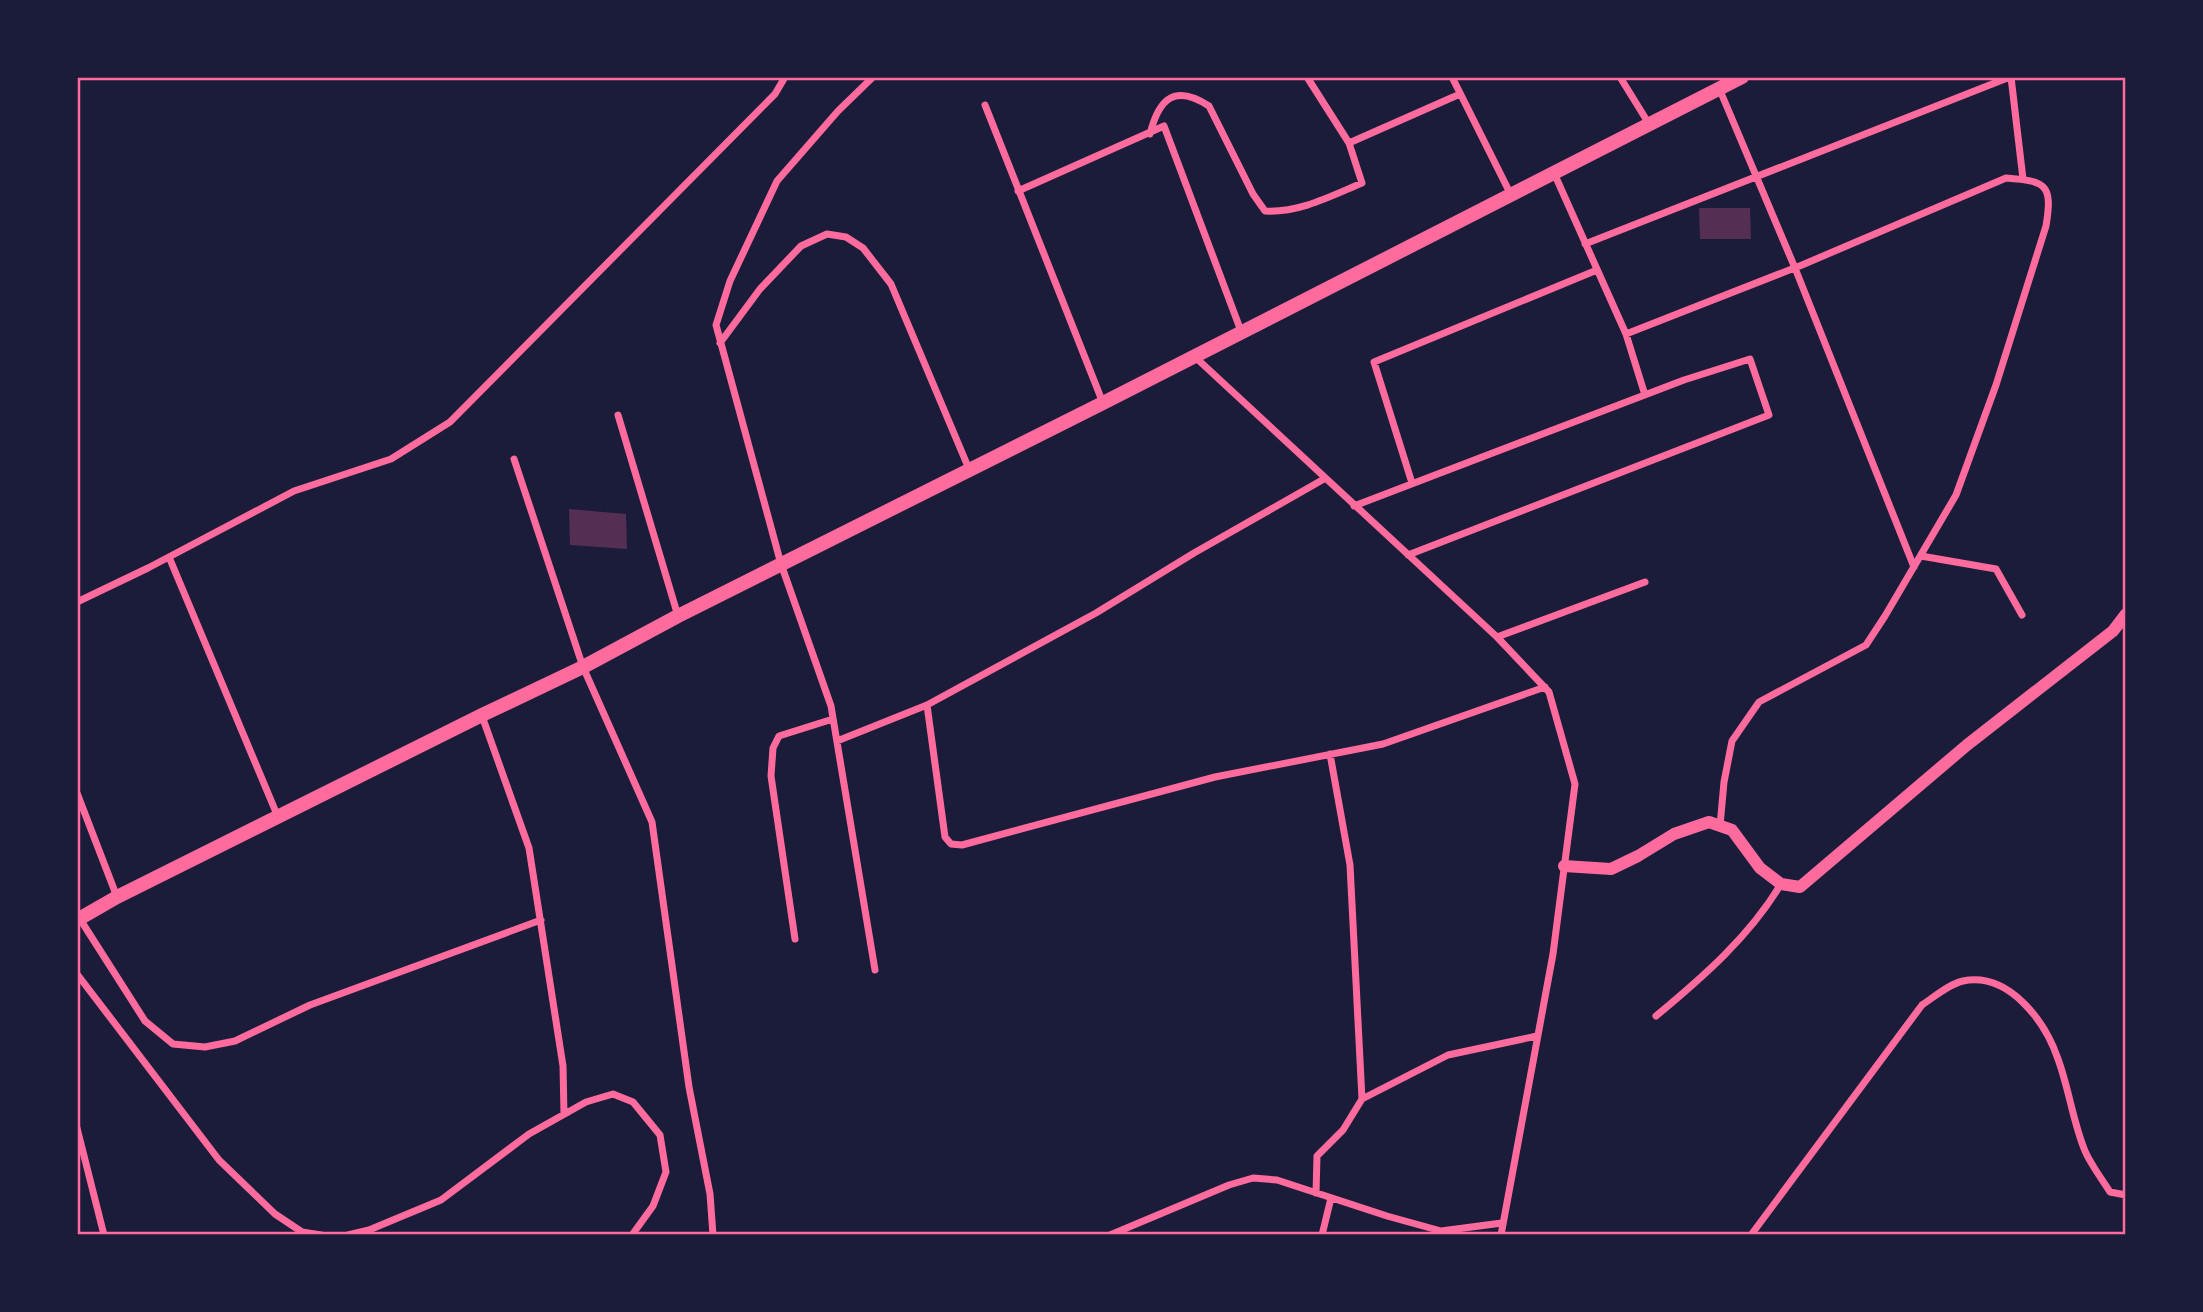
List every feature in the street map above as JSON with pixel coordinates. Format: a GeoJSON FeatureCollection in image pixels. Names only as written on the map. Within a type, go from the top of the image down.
{"type":"FeatureCollection","features":[{"type":"Feature","properties":{"kind":"main road"},"geometry":{"type":"LineString","coordinates":[[78,919],[117,897],[583,667],[678,616],[1104,403],[1742,77]]}},
{"type":"Feature","properties":{"kind":"street"},"geometry":{"type":"LineString","coordinates":[[77,602],[294,491],[391,459],[450,422],[775,94],[785,77]]}},
{"type":"Feature","properties":{"kind":"street"},"geometry":{"type":"LineString","coordinates":[[873,77],[838,111],[777,181],[730,281],[716,325],[781,564],[831,706],[875,970]]}},
{"type":"Feature","properties":{"kind":"street"},"geometry":{"type":"LineString","coordinates":[[1150,134],[1154,117],[1170,98],[1179,94],[1189,95],[1209,106],[1253,194],[1265,211],[1279,212],[1310,204],[1362,183],[1349,143],[1307,77]]}},
{"type":"Feature","properties":{"kind":"street"},"geometry":{"type":"LineString","coordinates":[[1452,77],[1511,195]]}},
{"type":"Feature","properties":{"kind":"street"},"geometry":{"type":"LineString","coordinates":[[1620,77],[1649,124]]}},
{"type":"Feature","properties":{"kind":"street"},"geometry":{"type":"LineString","coordinates":[[1585,244],[2010,77],[2023,179]]}},
{"type":"Feature","properties":{"kind":"street"},"geometry":{"type":"LineString","coordinates":[[1719,89],[1758,176],[1914,567]]}},
{"type":"Feature","properties":{"kind":"street"},"geometry":{"type":"LineString","coordinates":[[1349,143],[1460,94]]}},
{"type":"Feature","properties":{"kind":"street"},"geometry":{"type":"LineString","coordinates":[[985,105],[1104,403]]}},
{"type":"Feature","properties":{"kind":"street"},"geometry":{"type":"LineString","coordinates":[[1018,191],[1164,126],[1241,331]]}},
{"type":"Feature","properties":{"kind":"street"},"geometry":{"type":"LineString","coordinates":[[1554,173],[1626,334],[1645,395]]}},
{"type":"Feature","properties":{"kind":"street"},"geometry":{"type":"LineString","coordinates":[[1626,334],[1795,268],[2006,178],[2034,180],[2042,184],[2051,200],[2046,226],[1996,385],[1956,495],[1866,645],[1759,702],[1732,741],[1724,782],[1720,826]]}},
{"type":"Feature","properties":{"kind":"street"},"geometry":{"type":"LineString","coordinates":[[720,344],[760,289],[801,246],[827,234],[846,237],[863,248],[891,284],[969,469]]}},
{"type":"Feature","properties":{"kind":"street"},"geometry":{"type":"LineString","coordinates":[[1412,484],[1374,362],[1597,270]]}},
{"type":"Feature","properties":{"kind":"street"},"geometry":{"type":"LineString","coordinates":[[1194,355],[1497,637],[1549,692],[1575,784],[1553,954],[1501,1235]]}},
{"type":"Feature","properties":{"kind":"street"},"geometry":{"type":"LineString","coordinates":[[1354,506],[1645,395],[1750,359],[1769,415],[1408,555]]}},
{"type":"Feature","properties":{"kind":"street"},"geometry":{"type":"LineString","coordinates":[[618,415],[678,616]]}},
{"type":"Feature","properties":{"kind":"street"},"geometry":{"type":"LineString","coordinates":[[514,458],[583,667],[652,822],[689,1087],[710,1194],[713,1235]]}},
{"type":"Feature","properties":{"kind":"street"},"geometry":{"type":"LineString","coordinates":[[837,741],[927,705],[1096,613],[1324,478]]}},
{"type":"Feature","properties":{"kind":"street"},"geometry":{"type":"LineString","coordinates":[[1921,556],[1996,569],[2022,615]]}},
{"type":"Feature","properties":{"kind":"street"},"geometry":{"type":"LineString","coordinates":[[169,557],[278,818]]}},
{"type":"Feature","properties":{"kind":"street"},"geometry":{"type":"LineString","coordinates":[[1497,637],[1645,582]]}},
{"type":"Feature","properties":{"kind":"street"},"geometry":{"type":"LineString","coordinates":[[1564,866],[1611,869],[1674,834],[1709,822],[1732,830],[1760,868],[1781,884],[1800,887],[1967,745],[2113,631],[2126,614]]}},
{"type":"Feature","properties":{"kind":"street"},"geometry":{"type":"LineString","coordinates":[[927,705],[945,837],[951,844],[962,845],[1215,777],[1383,744],[1545,687]]}},
{"type":"Feature","properties":{"kind":"street"},"geometry":{"type":"LineString","coordinates":[[482,715],[529,848],[563,1066],[564,1114]]}},
{"type":"Feature","properties":{"kind":"street"},"geometry":{"type":"LineString","coordinates":[[794,939],[771,776],[773,748],[779,736],[833,719]]}},
{"type":"Feature","properties":{"kind":"street"},"geometry":{"type":"LineString","coordinates":[[1330,754],[1350,865],[1362,1099]]}},
{"type":"Feature","properties":{"kind":"street"},"geometry":{"type":"LineString","coordinates":[[77,793],[117,897]]}},
{"type":"Feature","properties":{"kind":"street"},"geometry":{"type":"LineString","coordinates":[[1656,1016],[1706,974],[1764,912],[1781,884]]}},
{"type":"Feature","properties":{"kind":"street"},"geometry":{"type":"LineString","coordinates":[[78,919],[145,1021],[173,1044],[205,1047],[235,1041],[310,1005],[541,920]]}},
{"type":"Feature","properties":{"kind":"street"},"geometry":{"type":"LineString","coordinates":[[77,974],[219,1160],[275,1214],[302,1232],[321,1235]]}},
{"type":"Feature","properties":{"kind":"street"},"geometry":{"type":"LineString","coordinates":[[1751,1235],[1922,1005],[1960,982],[1979,979],[1996,983],[2016,996],[2039,1022],[2058,1057],[2085,1153],[2110,1192],[2126,1195]]}},
{"type":"Feature","properties":{"kind":"street"},"geometry":{"type":"LineString","coordinates":[[1316,1193],[1317,1156],[1343,1130],[1362,1099],[1448,1055],[1537,1036]]}},
{"type":"Feature","properties":{"kind":"street"},"geometry":{"type":"LineString","coordinates":[[348,1235],[369,1230],[441,1199],[528,1134],[586,1102],[613,1094],[633,1102],[660,1135],[666,1172],[653,1206],[632,1235]]}},
{"type":"Feature","properties":{"kind":"street"},"geometry":{"type":"LineString","coordinates":[[77,1128],[104,1235]]}},
{"type":"Feature","properties":{"kind":"street"},"geometry":{"type":"LineString","coordinates":[[1110,1235],[1229,1185],[1253,1178],[1278,1180],[1441,1231],[1502,1223]]}},
{"type":"Feature","properties":{"kind":"street"},"geometry":{"type":"LineString","coordinates":[[1322,1235],[1331,1198]]}},
{"type":"Feature","properties":{"kind":"building"},"geometry":{"type":"Polygon","coordinates":[[[1699,208],[1750,208],[1751,239],[1700,239],[1699,208]]]}},
{"type":"Feature","properties":{"kind":"building"},"geometry":{"type":"Polygon","coordinates":[[[569,509],[626,514],[627,549],[570,545],[569,509]]]}}]}
